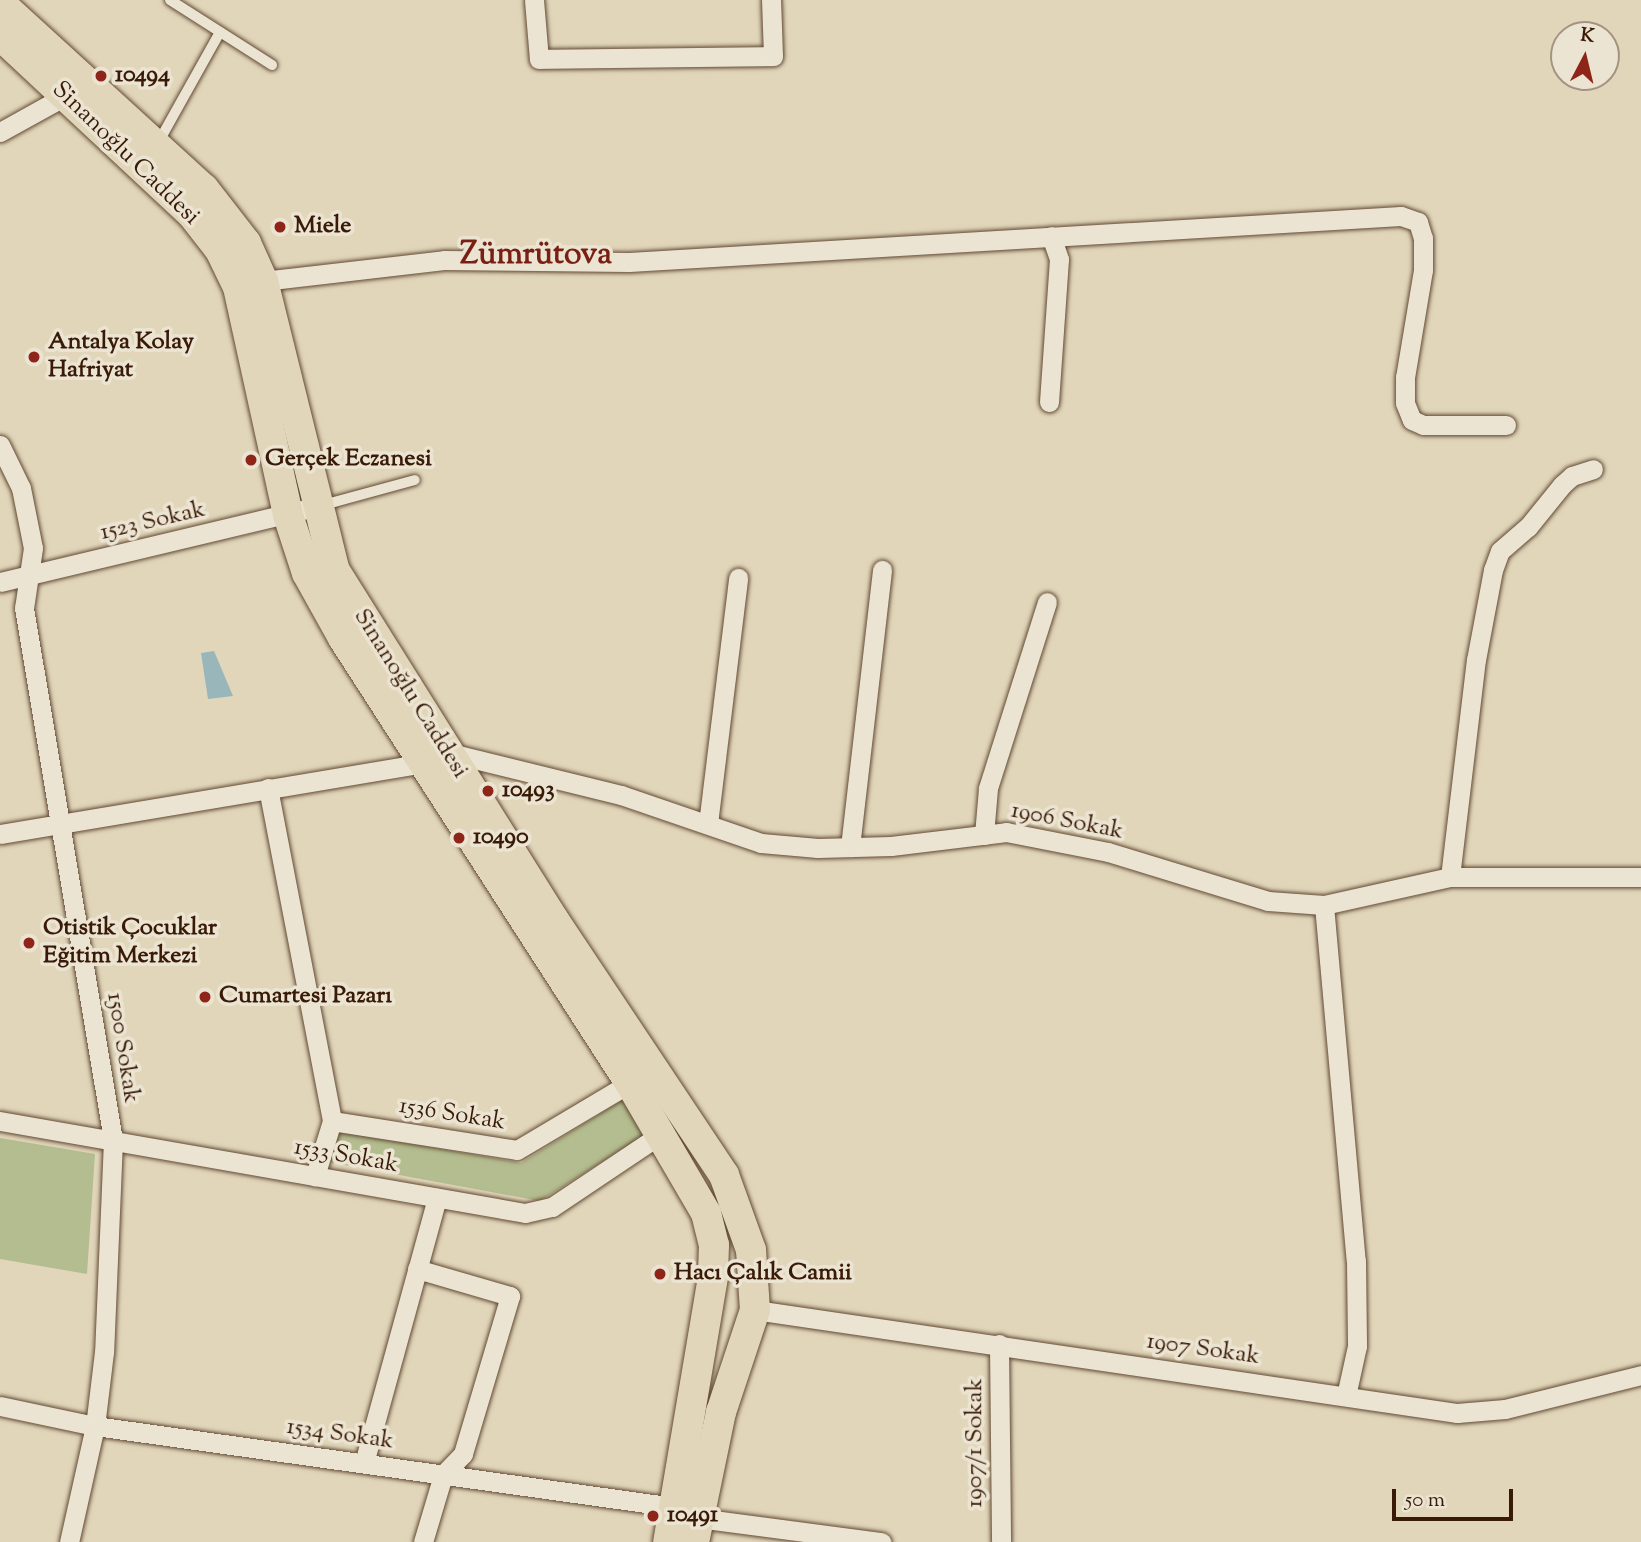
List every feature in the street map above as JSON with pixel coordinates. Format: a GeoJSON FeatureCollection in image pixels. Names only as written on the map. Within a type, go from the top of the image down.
{"type":"FeatureCollection","features":[{"type":"Feature","properties":{"kind":"main road","name":"Si̇nanoğlu Caddesi"},"geometry":{"type":"LineString","coordinates":[[0,3],[156,146],[224,214],[246,243],[263,281],[302,511]]}},
{"type":"Feature","properties":{"kind":"main road","name":"Si̇nanoğlu Caddesi"},"geometry":{"type":"LineString","coordinates":[[0,36],[192,214],[220,250],[246,317],[302,511],[435,758],[706,1213],[713,1245],[713,1277],[689,1522]]}},
{"type":"Feature","properties":{"kind":"main road","name":"Si̇nanoğlu Caddesi"},"geometry":{"type":"LineString","coordinates":[[435,758],[724,1175],[751,1250],[755,1310],[689,1522],[668,1542]]}},
{"type":"Feature","properties":{"kind":"street"},"geometry":{"type":"LineString","coordinates":[[534,0],[539,59],[773,56],[771,0]]}},
{"type":"Feature","properties":{"kind":"street"},"geometry":{"type":"LineString","coordinates":[[0,132],[65,96]]}},
{"type":"Feature","properties":{"kind":"street"},"geometry":{"type":"LineString","coordinates":[[263,281],[444,260],[629,262],[1401,216],[1418,222],[1423,270],[1405,377],[1405,403],[1412,420],[1423,425],[1506,425]]}},
{"type":"Feature","properties":{"kind":"street"},"geometry":{"type":"LineString","coordinates":[[1049,402],[1059,259],[1051,236]]}},
{"type":"Feature","properties":{"kind":"street","name":"1500 Sokak"},"geometry":{"type":"LineString","coordinates":[[0,445],[21,488],[33,548],[24,608],[113,1140],[109,1277],[95,1426],[69,1542]]}},
{"type":"Feature","properties":{"kind":"street"},"geometry":{"type":"LineString","coordinates":[[1450,877],[1476,660],[1493,570],[1500,551],[1528,527],[1562,485],[1572,475],[1593,469]]}},
{"type":"Feature","properties":{"kind":"street","name":"1523 Sokak"},"geometry":{"type":"LineString","coordinates":[[0,582],[302,511]]}},
{"type":"Feature","properties":{"kind":"street"},"geometry":{"type":"LineString","coordinates":[[850,847],[881,570]]}},
{"type":"Feature","properties":{"kind":"street"},"geometry":{"type":"LineString","coordinates":[[708,824],[738,578]]}},
{"type":"Feature","properties":{"kind":"street"},"geometry":{"type":"LineString","coordinates":[[985,835],[988,788],[1047,602]]}},
{"type":"Feature","properties":{"kind":"street"},"geometry":{"type":"LineString","coordinates":[[0,834],[435,758]]}},
{"type":"Feature","properties":{"kind":"street","name":"1906 Sokak"},"geometry":{"type":"LineString","coordinates":[[435,758],[621,795],[761,843],[850,847],[1006,832],[1108,852],[1268,901],[1324,905],[1450,877],[1641,877]]}},
{"type":"Feature","properties":{"kind":"street"},"geometry":{"type":"LineString","coordinates":[[268,788],[332,1121],[315,1176]]}},
{"type":"Feature","properties":{"kind":"street"},"geometry":{"type":"LineString","coordinates":[[1324,905],[1356,1261],[1357,1346],[1346,1396]]}},
{"type":"Feature","properties":{"kind":"street","name":"1536 Sokak"},"geometry":{"type":"LineString","coordinates":[[332,1121],[517,1150],[629,1083]]}},
{"type":"Feature","properties":{"kind":"street","name":"1533 Sokak"},"geometry":{"type":"LineString","coordinates":[[0,1121],[437,1198],[540,1213],[661,1134]]}},
{"type":"Feature","properties":{"kind":"street"},"geometry":{"type":"LineString","coordinates":[[364,1463],[437,1198]]}},
{"type":"Feature","properties":{"kind":"street"},"geometry":{"type":"LineString","coordinates":[[417,1269],[510,1296],[463,1454],[443,1475],[423,1542]]}},
{"type":"Feature","properties":{"kind":"street","name":"1907 Sokak"},"geometry":{"type":"LineString","coordinates":[[755,1310],[1457,1413],[1504,1409],[1641,1375]]}},
{"type":"Feature","properties":{"kind":"street","name":"1907/1 Sokak"},"geometry":{"type":"LineString","coordinates":[[999,1344],[1001,1542]]}},
{"type":"Feature","properties":{"kind":"street","name":"1534 Sokak"},"geometry":{"type":"LineString","coordinates":[[0,1406],[95,1426],[443,1475],[689,1522],[881,1542]]}},
{"type":"Feature","properties":{"kind":"lane"},"geometry":{"type":"LineString","coordinates":[[170,0],[272,65]]}},
{"type":"Feature","properties":{"kind":"lane"},"geometry":{"type":"LineString","coordinates":[[156,146],[220,32]]}},
{"type":"Feature","properties":{"kind":"lane"},"geometry":{"type":"LineString","coordinates":[[302,511],[415,480]]}},
{"type":"Feature","properties":{"kind":"green space"},"geometry":{"type":"Polygon","coordinates":[[[627,1097],[649,1132],[540,1201],[329,1162],[337,1131],[521,1163],[627,1097]]]}},
{"type":"Feature","properties":{"kind":"green space"},"geometry":{"type":"Polygon","coordinates":[[[0,1138],[95,1154],[87,1274],[0,1259],[0,1138]]]}},
{"type":"Feature","properties":{"kind":"water"},"geometry":{"type":"Polygon","coordinates":[[[214,651],[233,696],[208,699],[201,653],[214,651]]]}},
{"type":"Feature","properties":{"kind":"place","name":"10494"},"geometry":{"type":"Point","coordinates":[101,76]}},
{"type":"Feature","properties":{"kind":"place","name":"Miele"},"geometry":{"type":"Point","coordinates":[280,227]}},
{"type":"Feature","properties":{"kind":"place","name":"Antalya Kolay Hafriyat"},"geometry":{"type":"Point","coordinates":[34,357]}},
{"type":"Feature","properties":{"kind":"place","name":"Gerçek Eczanesi"},"geometry":{"type":"Point","coordinates":[251,460]}},
{"type":"Feature","properties":{"kind":"place","name":"10493"},"geometry":{"type":"Point","coordinates":[488,791]}},
{"type":"Feature","properties":{"kind":"place","name":"10490"},"geometry":{"type":"Point","coordinates":[459,838]}},
{"type":"Feature","properties":{"kind":"place","name":"Otistik Çocuklar Eğitim Merkezi"},"geometry":{"type":"Point","coordinates":[29,943]}},
{"type":"Feature","properties":{"kind":"place","name":"Cumartesi Pazarı"},"geometry":{"type":"Point","coordinates":[205,997]}},
{"type":"Feature","properties":{"kind":"place","name":"Hacı Çalık Camii"},"geometry":{"type":"Point","coordinates":[660,1274]}},
{"type":"Feature","properties":{"kind":"place","name":"10491"},"geometry":{"type":"Point","coordinates":[653,1516]}},
{"type":"Feature","properties":{"kind":"district","name":"Zümrütova"},"geometry":{"type":"Point","coordinates":[536,255]}}]}
